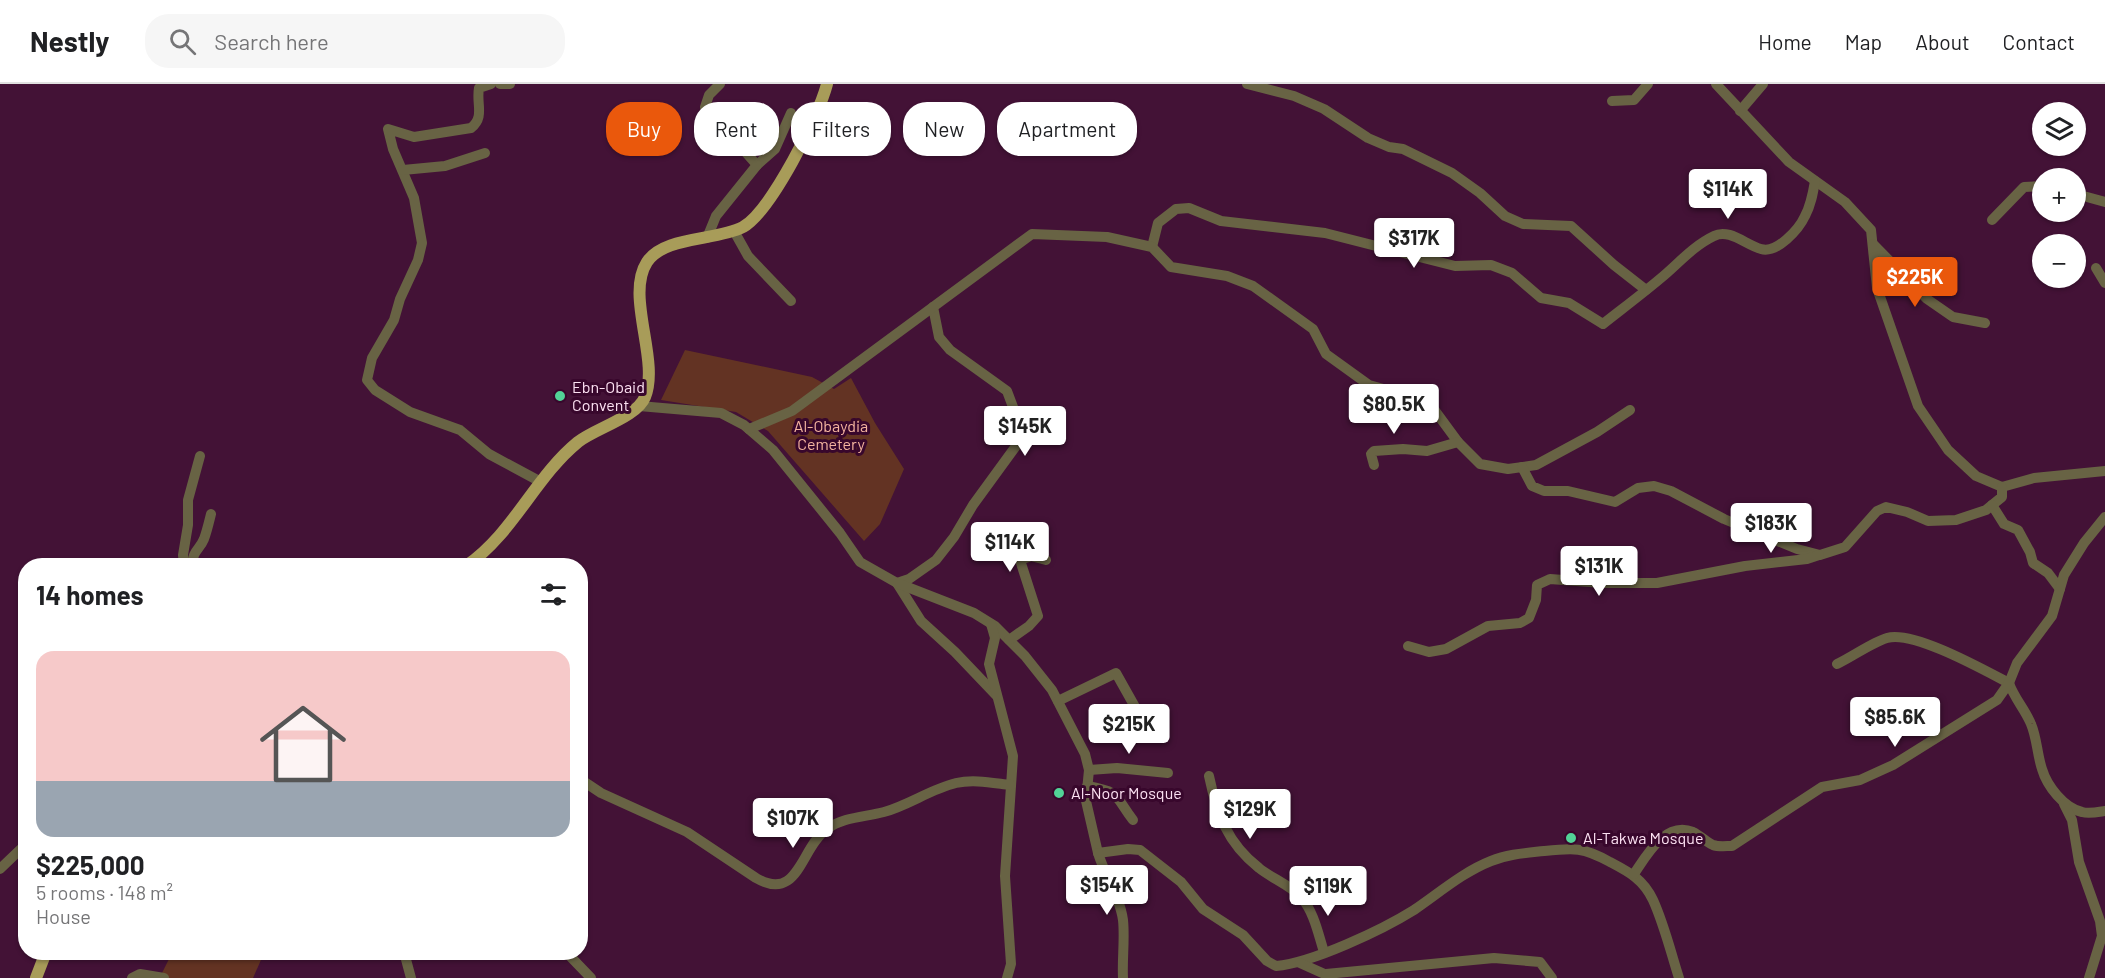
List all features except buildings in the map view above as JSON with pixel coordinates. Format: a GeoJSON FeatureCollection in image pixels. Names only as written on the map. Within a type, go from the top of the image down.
{"type":"FeatureCollection","features":[{"type":"Feature","properties":{"kind":"main road"},"geometry":{"type":"LineString","coordinates":[[475,558],[498,538],[561,457],[581,440],[639,406],[646,396],[647,383],[647,358],[640,303],[640,279],[646,264],[652,256],[678,244],[734,231],[759,215],[796,155],[827,84]]}},
{"type":"Feature","properties":{"kind":"main road"},"geometry":{"type":"LineString","coordinates":[[36,978],[43,960]]}},
{"type":"Feature","properties":{"kind":"street"},"geometry":{"type":"LineString","coordinates":[[491,84],[479,88],[477,98],[480,116],[478,123],[471,128],[414,137],[388,129],[393,149],[414,198],[422,243],[418,260],[400,299],[394,320],[372,358],[366,380],[375,390],[410,412],[460,430],[489,454],[541,482]]}},
{"type":"Feature","properties":{"kind":"street"},"geometry":{"type":"LineString","coordinates":[[500,84],[510,84]]}},
{"type":"Feature","properties":{"kind":"street"},"geometry":{"type":"LineString","coordinates":[[720,84],[709,95],[705,107],[757,165]]}},
{"type":"Feature","properties":{"kind":"street"},"geometry":{"type":"LineString","coordinates":[[1247,84],[1304,100],[1324,109],[1368,138],[1389,147],[1403,149],[1452,172],[1505,216],[1523,224],[1572,226],[1614,265],[1646,290]]}},
{"type":"Feature","properties":{"kind":"street"},"geometry":{"type":"LineString","coordinates":[[1612,101],[1634,100],[1648,84]]}},
{"type":"Feature","properties":{"kind":"street"},"geometry":{"type":"LineString","coordinates":[[1716,84],[1788,162],[1845,202],[1871,230],[1877,288],[1918,406],[1948,450],[1976,476],[2002,487],[2034,478],[2105,471]]}},
{"type":"Feature","properties":{"kind":"street"},"geometry":{"type":"LineString","coordinates":[[1740,111],[1763,84]]}},
{"type":"Feature","properties":{"kind":"street"},"geometry":{"type":"LineString","coordinates":[[707,238],[716,216],[757,165],[775,149],[791,113]]}},
{"type":"Feature","properties":{"kind":"street"},"geometry":{"type":"LineString","coordinates":[[403,170],[446,166],[485,153]]}},
{"type":"Feature","properties":{"kind":"street"},"geometry":{"type":"LineString","coordinates":[[1152,247],[1158,223],[1176,209],[1189,208],[1221,221],[1326,233],[1455,266],[1491,266],[1512,273],[1541,298],[1569,303],[1603,324],[1693,249],[1717,234],[1725,234],[1763,250],[1780,246],[1805,218],[1815,181]]}},
{"type":"Feature","properties":{"kind":"street"},"geometry":{"type":"LineString","coordinates":[[1992,220],[2024,187],[2032,187]]}},
{"type":"Feature","properties":{"kind":"street"},"geometry":{"type":"LineString","coordinates":[[2086,199],[2105,202]]}},
{"type":"Feature","properties":{"kind":"street"},"geometry":{"type":"LineString","coordinates":[[734,231],[748,256],[791,301]]}},
{"type":"Feature","properties":{"kind":"street"},"geometry":{"type":"LineString","coordinates":[[749,429],[792,411],[1032,234],[1107,237],[1152,247],[1171,267],[1227,276],[1252,286],[1313,329],[1326,354],[1369,385],[1409,396],[1433,408],[1458,442],[1480,464],[1508,469],[1536,465],[1597,432],[1630,410]]}},
{"type":"Feature","properties":{"kind":"street"},"geometry":{"type":"LineString","coordinates":[[1873,244],[1927,299],[1953,317],[1985,323]]}},
{"type":"Feature","properties":{"kind":"street"},"geometry":{"type":"LineString","coordinates":[[2096,268],[2105,283]]}},
{"type":"Feature","properties":{"kind":"street"},"geometry":{"type":"LineString","coordinates":[[897,583],[909,579],[936,560],[1016,446],[1019,423],[1007,391],[950,350],[939,337],[933,308]]}},
{"type":"Feature","properties":{"kind":"street"},"geometry":{"type":"LineString","coordinates":[[639,406],[721,413],[734,418],[773,450],[860,562],[897,583],[974,613],[991,624],[1025,656],[1058,701],[1085,754],[1089,770],[1086,801],[1103,870],[1118,901],[1123,919],[1123,978]]}},
{"type":"Feature","properties":{"kind":"street"},"geometry":{"type":"LineString","coordinates":[[1374,465],[1371,454],[1374,451],[1403,449],[1427,451],[1458,442]]}},
{"type":"Feature","properties":{"kind":"street"},"geometry":{"type":"LineString","coordinates":[[183,558],[188,525],[188,500],[201,456]]}},
{"type":"Feature","properties":{"kind":"street"},"geometry":{"type":"LineString","coordinates":[[1522,467],[1532,486],[1544,491],[1568,491],[1615,502],[1638,488],[1654,486],[1671,491],[1724,519],[1797,549],[1820,555]]}},
{"type":"Feature","properties":{"kind":"street"},"geometry":{"type":"LineString","coordinates":[[1408,646],[1429,652],[1446,649],[1488,626],[1520,623],[1529,618],[1536,600],[1537,585],[1550,579],[1603,584],[1657,583],[1745,566],[1807,559],[1845,547],[1877,511],[1886,507],[1907,512],[1928,521],[1956,520],[1986,510],[2002,497],[2002,487]]}},
{"type":"Feature","properties":{"kind":"street"},"geometry":{"type":"LineString","coordinates":[[1992,505],[2004,524],[2018,530],[2030,552],[2033,563],[2048,573],[2060,589]]}},
{"type":"Feature","properties":{"kind":"street"},"geometry":{"type":"LineString","coordinates":[[192,558],[195,550],[203,542],[211,514]]}},
{"type":"Feature","properties":{"kind":"street"},"geometry":{"type":"LineString","coordinates":[[1634,874],[1651,848],[1667,833],[1677,830],[1692,831],[1714,845],[1732,846],[1822,787],[1860,780],[1893,765],[1997,699],[2009,683],[2017,663],[2052,616],[2064,575],[2105,517]]}},
{"type":"Feature","properties":{"kind":"street"},"geometry":{"type":"LineString","coordinates":[[1009,640],[1029,627],[1038,616],[1020,560],[1031,556],[1046,560]]}},
{"type":"Feature","properties":{"kind":"street"},"geometry":{"type":"LineString","coordinates":[[897,583],[921,621],[996,694]]}},
{"type":"Feature","properties":{"kind":"street"},"geometry":{"type":"LineString","coordinates":[[991,624],[994,638],[989,664],[1013,756],[1005,876],[1011,964],[1016,978]]}},
{"type":"Feature","properties":{"kind":"street"},"geometry":{"type":"LineString","coordinates":[[1837,664],[1888,638],[1907,638],[1958,657],[2009,683],[2014,698],[2032,725],[2042,770],[2072,819],[2079,862],[2100,921],[2102,936],[2089,978]]}},
{"type":"Feature","properties":{"kind":"street"},"geometry":{"type":"LineString","coordinates":[[1058,701],[1116,672],[1139,714]]}},
{"type":"Feature","properties":{"kind":"street"},"geometry":{"type":"LineString","coordinates":[[1089,770],[1117,768],[1168,773]]}},
{"type":"Feature","properties":{"kind":"street"},"geometry":{"type":"LineString","coordinates":[[1209,776],[1216,809],[1234,845],[1258,867],[1300,896],[1313,916],[1324,952]]}},
{"type":"Feature","properties":{"kind":"street"},"geometry":{"type":"LineString","coordinates":[[588,783],[601,792],[687,832],[756,878],[775,885],[781,885],[796,874],[819,835],[835,825],[898,807],[955,783],[982,781],[1011,785]]}},
{"type":"Feature","properties":{"kind":"street"},"geometry":{"type":"LineString","coordinates":[[1087,786],[1110,790],[1119,797],[1133,820]]}},
{"type":"Feature","properties":{"kind":"street"},"geometry":{"type":"LineString","coordinates":[[2062,801],[2082,812],[2105,811]]}},
{"type":"Feature","properties":{"kind":"street"},"geometry":{"type":"LineString","coordinates":[[1098,853],[1128,849],[1140,850],[1181,882],[1203,909],[1243,934],[1267,961],[1276,966],[1300,963],[1363,935],[1413,910],[1453,882],[1490,861],[1505,856],[1579,849],[1593,852],[1634,874],[1653,899],[1679,978]]}},
{"type":"Feature","properties":{"kind":"street"},"geometry":{"type":"LineString","coordinates":[[0,869],[18,852]]}},
{"type":"Feature","properties":{"kind":"street"},"geometry":{"type":"LineString","coordinates":[[1300,963],[1329,976],[1494,958],[1540,962],[1552,978]]}},
{"type":"Feature","properties":{"kind":"street"},"geometry":{"type":"LineString","coordinates":[[406,960],[411,978]]}},
{"type":"Feature","properties":{"kind":"street"},"geometry":{"type":"LineString","coordinates":[[574,960],[591,978]]}},
{"type":"Feature","properties":{"kind":"street"},"geometry":{"type":"LineString","coordinates":[[1007,978],[1011,964]]}},
{"type":"Feature","properties":{"kind":"street"},"geometry":{"type":"LineString","coordinates":[[132,978],[140,974],[164,978]]}},
{"type":"Feature","properties":{"kind":"green space","name":"Al-Obaydia Cemetery"},"geometry":{"type":"Polygon","coordinates":[[[685,350],[812,377],[834,389],[851,378],[875,423],[904,469],[880,524],[864,541],[768,431],[736,412],[661,400],[685,350]]]}},
{"type":"Feature","properties":{"kind":"green space"},"geometry":{"type":"Polygon","coordinates":[[[168,960],[261,960],[253,978],[160,977],[168,960]]]}},
{"type":"Feature","properties":{"kind":"place","name":"Ebn-Obaid Convent"},"geometry":{"type":"Point","coordinates":[560,396]}},
{"type":"Feature","properties":{"kind":"place","name":"Al-Noor Mosque"},"geometry":{"type":"Point","coordinates":[1059,793]}},
{"type":"Feature","properties":{"kind":"place","name":"Al-Takwa Mosque"},"geometry":{"type":"Point","coordinates":[1571,838]}}]}
